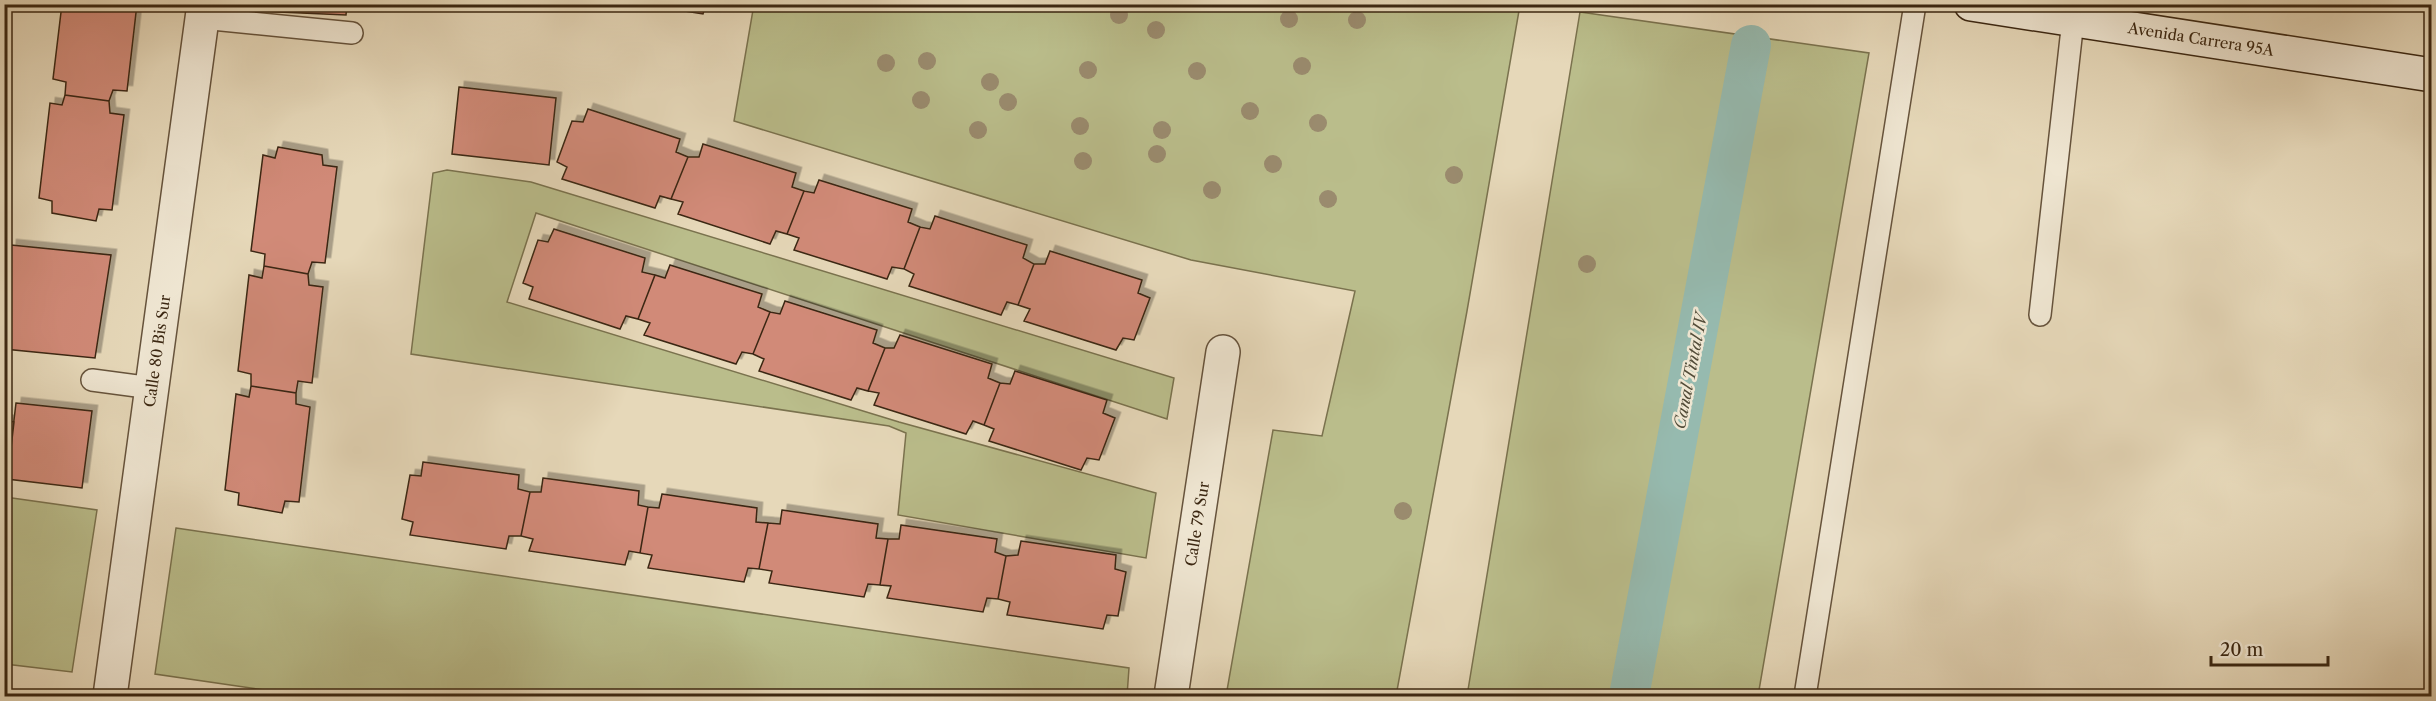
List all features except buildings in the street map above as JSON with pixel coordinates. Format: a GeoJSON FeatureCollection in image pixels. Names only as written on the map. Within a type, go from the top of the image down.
{"type":"FeatureCollection","features":[{"type":"Feature","properties":{"kind":"street","name":"Avenida Carrera 95A"},"geometry":{"type":"LineString","coordinates":[[1971,4],[2073,20],[2127,17],[2432,75]]}},
{"type":"Feature","properties":{"kind":"street","name":"Calle 80 Bis Sur"},"geometry":{"type":"LineString","coordinates":[[110,696],[203,11]]}},
{"type":"Feature","properties":{"kind":"street","name":"Calle 79 Sur"},"geometry":{"type":"LineString","coordinates":[[1171,696],[1223,352]]}},
{"type":"Feature","properties":{"kind":"lane"},"geometry":{"type":"LineString","coordinates":[[1805,696],[1915,4]]}},
{"type":"Feature","properties":{"kind":"lane"},"geometry":{"type":"LineString","coordinates":[[203,11],[352,33]]}},
{"type":"Feature","properties":{"kind":"lane"},"geometry":{"type":"LineString","coordinates":[[2040,315],[2073,20]]}},
{"type":"Feature","properties":{"kind":"lane"},"geometry":{"type":"LineString","coordinates":[[92,380],[152,388]]}},
{"type":"Feature","properties":{"kind":"green space"},"geometry":{"type":"Polygon","coordinates":[[[754,4],[1520,5],[1467,311],[1396,696],[1226,696],[1273,430],[1322,436],[1355,291],[1191,260],[734,121],[754,4]]]}},
{"type":"Feature","properties":{"kind":"green space"},"geometry":{"type":"Polygon","coordinates":[[[1580,12],[1869,53],[1758,696],[1467,696],[1580,12]]]}},
{"type":"Feature","properties":{"kind":"green space"},"geometry":{"type":"Polygon","coordinates":[[[447,170],[531,182],[1174,378],[1167,419],[536,213],[507,302],[899,422],[1156,493],[1146,558],[898,515],[906,433],[889,426],[411,354],[433,173],[447,170]]]}},
{"type":"Feature","properties":{"kind":"green space"},"geometry":{"type":"Polygon","coordinates":[[[5,497],[97,510],[72,672],[5,664],[5,497]]]}},
{"type":"Feature","properties":{"kind":"green space"},"geometry":{"type":"Polygon","coordinates":[[[176,528],[1129,668],[1127,696],[305,696],[155,674],[176,528]]]}},
{"type":"Feature","properties":{"kind":"waterway","name":"Canal Tintal IV"},"geometry":{"type":"LineString","coordinates":[[1629,696],[1751,45]]}}]}
